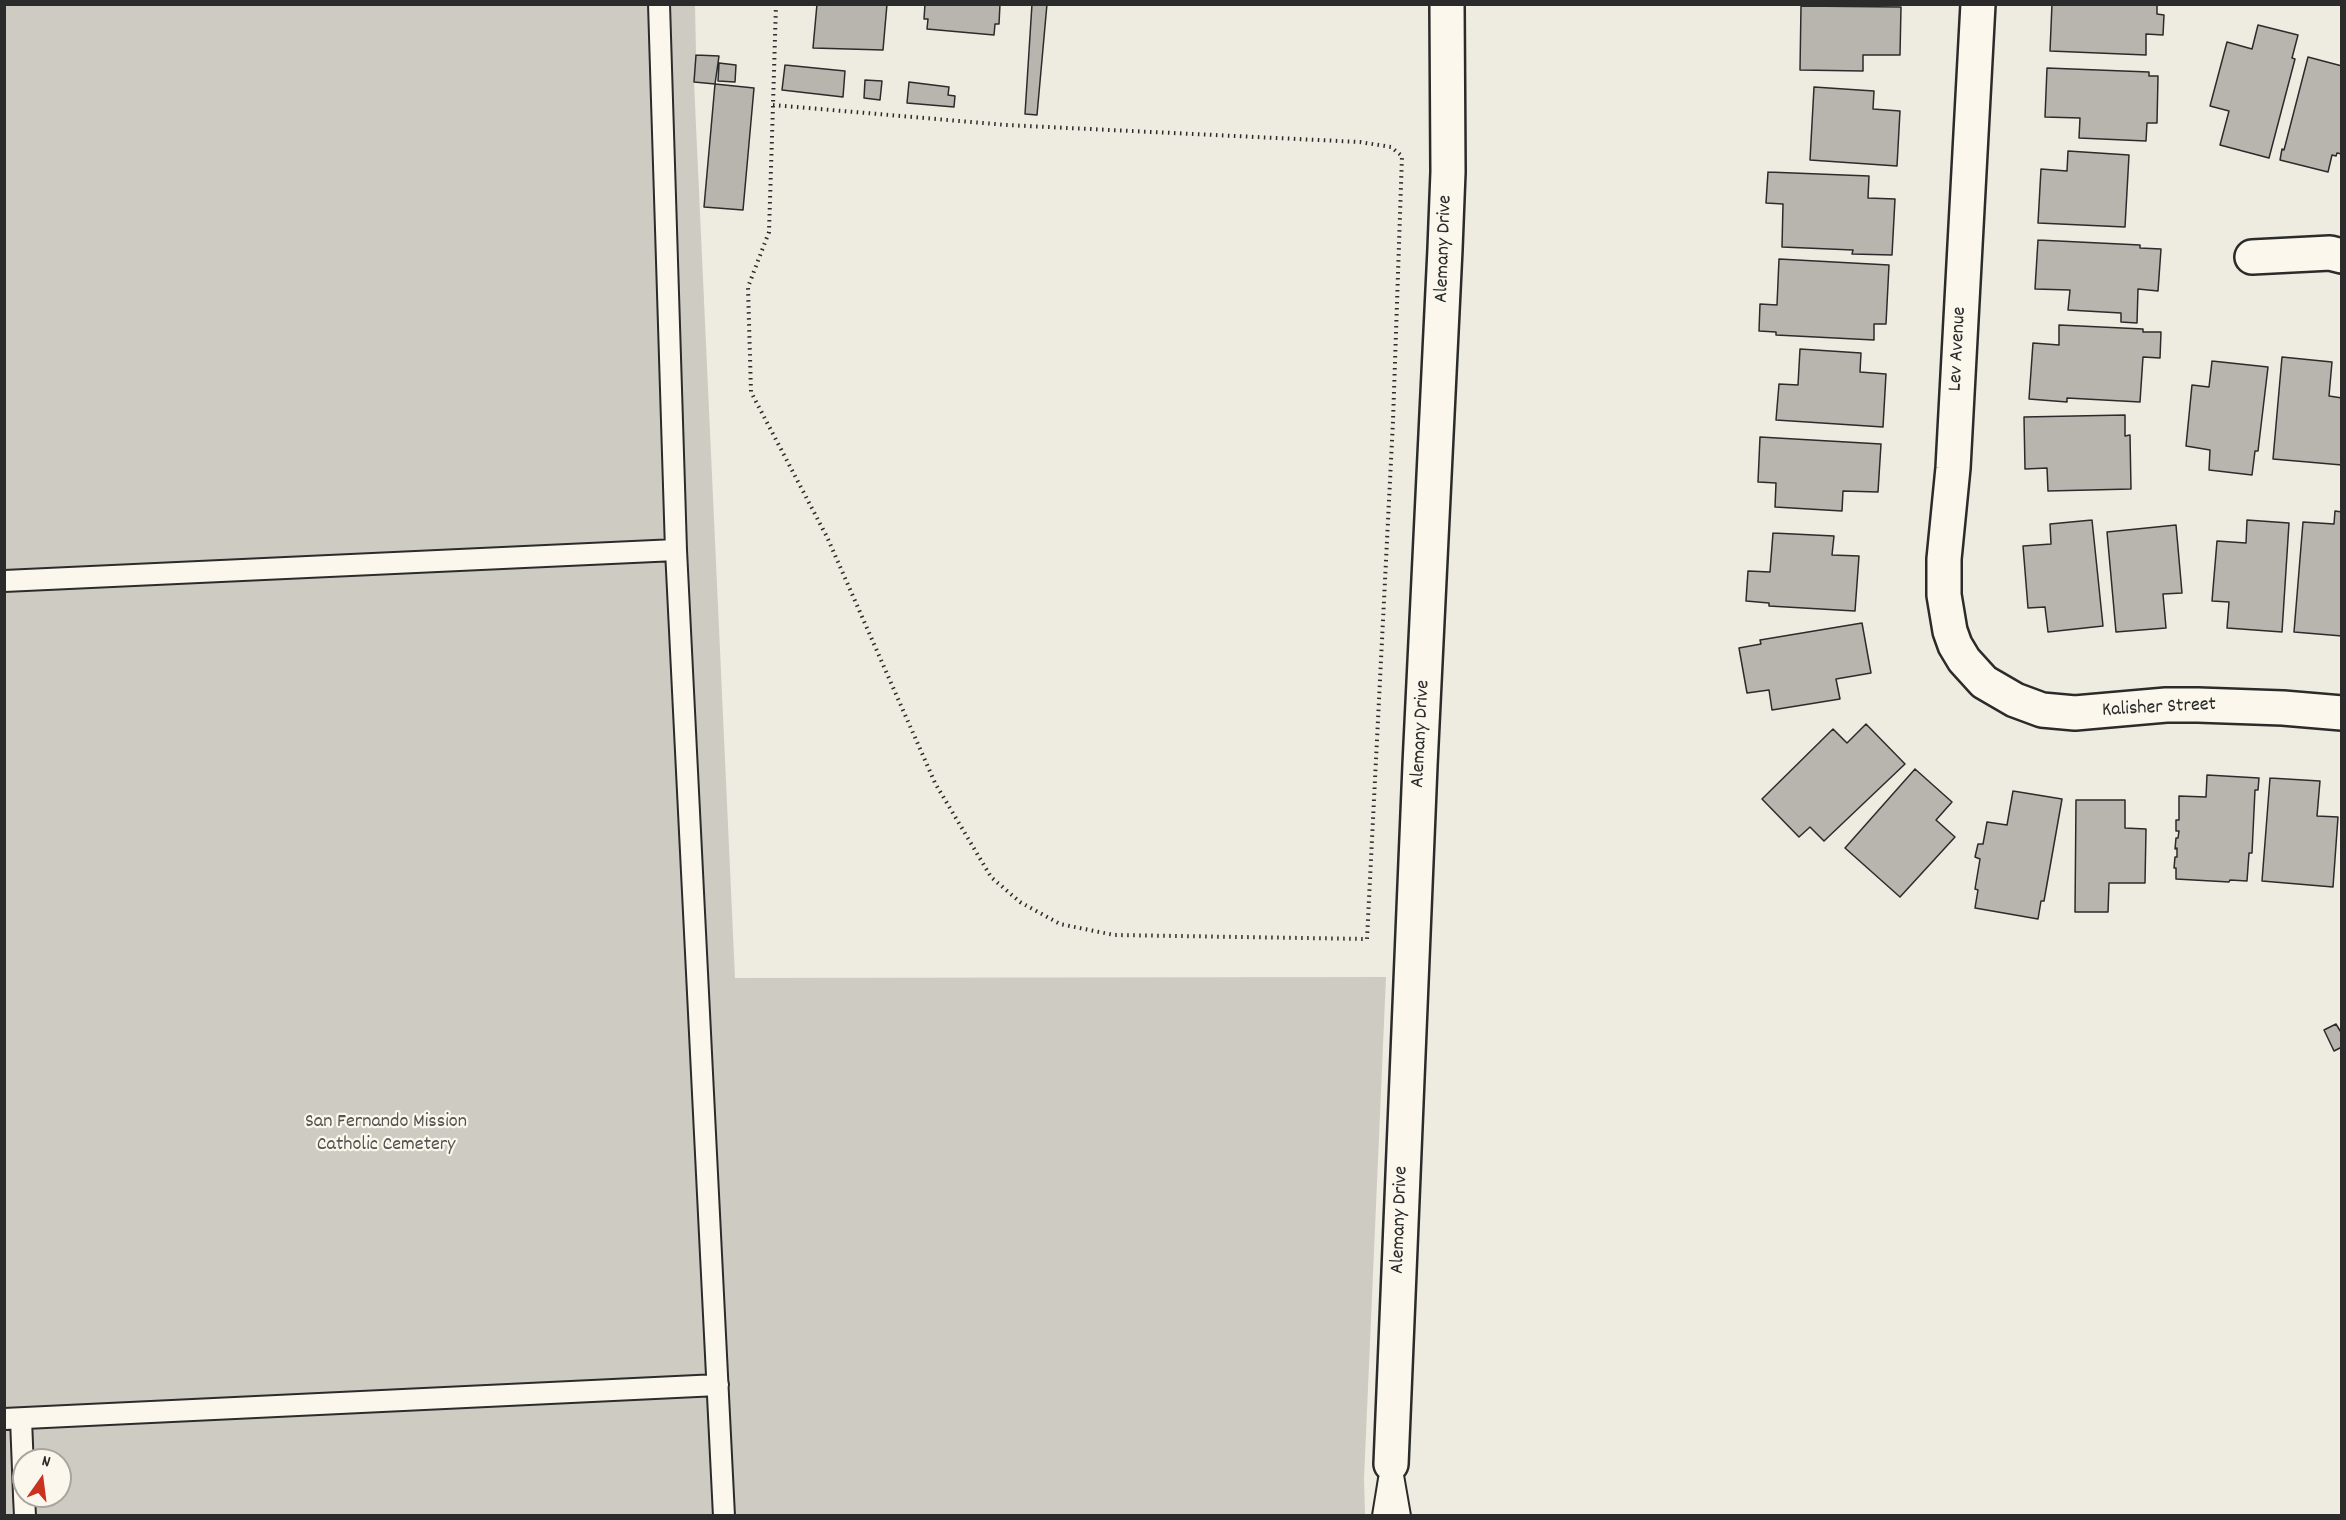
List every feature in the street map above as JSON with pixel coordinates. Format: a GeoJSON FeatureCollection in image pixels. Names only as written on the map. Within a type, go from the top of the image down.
{"type":"FeatureCollection","features":[{"type":"Feature","properties":{"kind":"street","name":"Alemany Drive"},"geometry":{"type":"LineString","coordinates":[[1391,1464],[1419,788],[1446,238],[1447,4]]}},
{"type":"Feature","properties":{"kind":"street","name":"Lev Avenue"},"geometry":{"type":"LineString","coordinates":[[1978,4],[1953,468],[1944,559],[1944,595],[1950,631],[1955,645],[1964,660],[1984,682]]}},
{"type":"Feature","properties":{"kind":"street"},"geometry":{"type":"LineString","coordinates":[[2252,257],[2330,253],[2342,256]]}},
{"type":"Feature","properties":{"kind":"street","name":"Kalisher Street"},"geometry":{"type":"LineString","coordinates":[[1984,682],[2015,700],[2042,710],[2060,713],[2198,705],[2342,713]]}},
{"type":"Feature","properties":{"kind":"lane"},"geometry":{"type":"LineString","coordinates":[[659,4],[676,550],[724,1515]]}},
{"type":"Feature","properties":{"kind":"lane"},"geometry":{"type":"LineString","coordinates":[[4,581],[676,550]]}},
{"type":"Feature","properties":{"kind":"lane"},"geometry":{"type":"LineString","coordinates":[[17,1448],[13,1419],[718,1385]]}},
{"type":"Feature","properties":{"kind":"lane"},"geometry":{"type":"LineString","coordinates":[[1383,1515],[1391,1464]]}},
{"type":"Feature","properties":{"kind":"lane"},"geometry":{"type":"LineString","coordinates":[[1391,1464],[1400,1515]]}},
{"type":"Feature","properties":{"kind":"path"},"geometry":{"type":"LineString","coordinates":[[773,105],[1006,125],[1360,142],[1390,147],[1402,156],[1393,421],[1367,939],[1114,936],[1060,924],[1020,902],[991,877],[935,783],[827,537],[751,392],[748,287],[769,232],[776,4]]}},
{"type":"Feature","properties":{"kind":"green space","name":"San Fernando Mission Catholic Cemetery"},"geometry":{"type":"Polygon","coordinates":[[[4,5],[695,5],[694,82],[735,978],[1386,977],[1364,1479],[1365,1515],[5,1515],[4,5]]]}},
{"type":"Feature","properties":{"kind":"building"},"geometry":{"type":"Polygon","coordinates":[[[817,4],[887,4],[883,50],[813,48],[817,4]]]}},
{"type":"Feature","properties":{"kind":"building"},"geometry":{"type":"Polygon","coordinates":[[[925,4],[1000,4],[999,24],[995,24],[994,35],[927,29],[928,19],[924,19],[925,4]]]}},
{"type":"Feature","properties":{"kind":"building"},"geometry":{"type":"Polygon","coordinates":[[[1032,4],[1047,4],[1037,115],[1025,114],[1032,4]]]}},
{"type":"Feature","properties":{"kind":"building"},"geometry":{"type":"Polygon","coordinates":[[[2052,4],[2157,4],[2157,14],[2164,15],[2163,35],[2146,34],[2146,55],[2050,51],[2052,4]]]}},
{"type":"Feature","properties":{"kind":"building"},"geometry":{"type":"Polygon","coordinates":[[[1801,6],[1901,7],[1900,55],[1863,55],[1863,71],[1800,70],[1801,6]]]}},
{"type":"Feature","properties":{"kind":"building"},"geometry":{"type":"Polygon","coordinates":[[[2258,25],[2298,35],[2292,58],[2295,59],[2269,158],[2220,145],[2229,111],[2210,106],[2227,42],[2252,49],[2258,25]]]}},
{"type":"Feature","properties":{"kind":"building"},"geometry":{"type":"Polygon","coordinates":[[[696,55],[719,56],[715,84],[694,82],[696,55]]]}},
{"type":"Feature","properties":{"kind":"building"},"geometry":{"type":"Polygon","coordinates":[[[2308,57],[2342,66],[2342,154],[2332,155],[2328,172],[2280,160],[2308,57]]]}},
{"type":"Feature","properties":{"kind":"building"},"geometry":{"type":"Polygon","coordinates":[[[719,63],[736,65],[735,82],[718,81],[719,63]]]}},
{"type":"Feature","properties":{"kind":"building"},"geometry":{"type":"Polygon","coordinates":[[[785,65],[845,71],[843,97],[782,90],[785,65]]]}},
{"type":"Feature","properties":{"kind":"building"},"geometry":{"type":"Polygon","coordinates":[[[2047,68],[2149,72],[2149,76],[2158,76],[2157,123],[2147,123],[2146,141],[2079,138],[2080,118],[2045,117],[2047,68]]]}},
{"type":"Feature","properties":{"kind":"building"},"geometry":{"type":"Polygon","coordinates":[[[865,80],[882,81],[880,100],[864,98],[865,80]]]}},
{"type":"Feature","properties":{"kind":"building"},"geometry":{"type":"Polygon","coordinates":[[[909,82],[949,87],[948,95],[955,96],[954,107],[907,103],[909,82]]]}},
{"type":"Feature","properties":{"kind":"building"},"geometry":{"type":"Polygon","coordinates":[[[715,84],[754,88],[743,210],[704,207],[715,84]]]}},
{"type":"Feature","properties":{"kind":"building"},"geometry":{"type":"Polygon","coordinates":[[[1814,87],[1874,91],[1873,109],[1900,111],[1897,166],[1810,160],[1814,87]]]}},
{"type":"Feature","properties":{"kind":"building"},"geometry":{"type":"Polygon","coordinates":[[[2068,151],[2129,155],[2125,227],[2038,223],[2041,169],[2067,171],[2068,151]]]}},
{"type":"Feature","properties":{"kind":"building"},"geometry":{"type":"Polygon","coordinates":[[[1768,172],[1869,176],[1868,198],[1895,199],[1892,255],[1852,254],[1853,250],[1782,247],[1783,204],[1766,203],[1768,172]]]}},
{"type":"Feature","properties":{"kind":"building"},"geometry":{"type":"Polygon","coordinates":[[[2038,240],[2140,245],[2140,248],[2161,249],[2158,291],[2138,289],[2137,323],[2121,322],[2121,313],[2068,310],[2070,290],[2035,289],[2038,240]]]}},
{"type":"Feature","properties":{"kind":"building"},"geometry":{"type":"Polygon","coordinates":[[[1779,259],[1889,265],[1886,324],[1874,324],[1874,340],[1776,335],[1776,332],[1759,331],[1760,304],[1777,305],[1779,259]]]}},
{"type":"Feature","properties":{"kind":"building"},"geometry":{"type":"Polygon","coordinates":[[[2059,325],[2161,332],[2160,358],[2143,357],[2140,402],[2067,398],[2067,402],[2029,399],[2033,343],[2059,345],[2059,325]]]}},
{"type":"Feature","properties":{"kind":"building"},"geometry":{"type":"Polygon","coordinates":[[[1800,349],[1861,353],[1860,372],[1886,374],[1883,427],[1776,420],[1779,384],[1798,385],[1800,349]]]}},
{"type":"Feature","properties":{"kind":"building"},"geometry":{"type":"Polygon","coordinates":[[[2282,357],[2332,362],[2329,396],[2342,398],[2342,465],[2273,459],[2282,357]]]}},
{"type":"Feature","properties":{"kind":"building"},"geometry":{"type":"Polygon","coordinates":[[[2212,361],[2268,367],[2258,451],[2255,451],[2252,475],[2209,470],[2210,450],[2186,446],[2192,385],[2209,387],[2212,361]]]}},
{"type":"Feature","properties":{"kind":"building"},"geometry":{"type":"Polygon","coordinates":[[[2125,415],[2125,436],[2130,435],[2131,489],[2048,491],[2047,468],[2025,469],[2024,417],[2125,415]]]}},
{"type":"Feature","properties":{"kind":"building"},"geometry":{"type":"Polygon","coordinates":[[[1760,437],[1881,444],[1878,492],[1843,491],[1842,511],[1775,507],[1776,483],[1758,482],[1760,437]]]}},
{"type":"Feature","properties":{"kind":"building"},"geometry":{"type":"Polygon","coordinates":[[[2335,511],[2342,512],[2342,636],[2294,632],[2303,522],[2334,524],[2335,511]]]}},
{"type":"Feature","properties":{"kind":"building"},"geometry":{"type":"Polygon","coordinates":[[[2092,520],[2103,626],[2048,632],[2045,607],[2028,608],[2023,546],[2051,544],[2050,524],[2092,520]]]}},
{"type":"Feature","properties":{"kind":"building"},"geometry":{"type":"Polygon","coordinates":[[[2247,520],[2289,523],[2282,632],[2227,628],[2229,602],[2212,601],[2217,541],[2246,543],[2247,520]]]}},
{"type":"Feature","properties":{"kind":"building"},"geometry":{"type":"Polygon","coordinates":[[[2176,525],[2182,593],[2163,594],[2166,628],[2116,632],[2107,532],[2176,525]]]}},
{"type":"Feature","properties":{"kind":"building"},"geometry":{"type":"Polygon","coordinates":[[[1773,533],[1834,536],[1832,555],[1859,556],[1855,611],[1769,606],[1769,603],[1746,601],[1748,571],[1770,572],[1773,533]]]}},
{"type":"Feature","properties":{"kind":"building"},"geometry":{"type":"Polygon","coordinates":[[[1862,623],[1871,673],[1836,679],[1840,699],[1772,710],[1769,690],[1747,693],[1739,648],[1761,644],[1760,640],[1862,623]]]}},
{"type":"Feature","properties":{"kind":"building"},"geometry":{"type":"Polygon","coordinates":[[[1866,724],[1905,764],[1824,841],[1810,827],[1799,837],[1762,799],[1833,729],[1847,743],[1866,724]]]}},
{"type":"Feature","properties":{"kind":"building"},"geometry":{"type":"Polygon","coordinates":[[[1915,769],[1952,802],[1936,820],[1955,837],[1900,897],[1845,848],[1915,769]]]}},
{"type":"Feature","properties":{"kind":"building"},"geometry":{"type":"Polygon","coordinates":[[[2207,775],[2259,778],[2258,790],[2255,790],[2252,853],[2249,853],[2247,881],[2176,879],[2176,868],[2174,868],[2175,857],[2177,857],[2176,838],[2178,838],[2179,831],[2176,831],[2176,820],[2179,820],[2179,796],[2206,797],[2207,775]]]}},
{"type":"Feature","properties":{"kind":"building"},"geometry":{"type":"Polygon","coordinates":[[[2270,778],[2320,781],[2317,816],[2338,817],[2333,887],[2262,881],[2270,778]]]}},
{"type":"Feature","properties":{"kind":"building"},"geometry":{"type":"Polygon","coordinates":[[[2013,791],[2062,799],[2044,901],[2041,901],[2038,919],[1975,908],[1978,890],[1975,889],[1980,859],[1975,857],[1978,844],[1983,844],[1987,822],[2007,825],[2013,791]]]}},
{"type":"Feature","properties":{"kind":"building"},"geometry":{"type":"Polygon","coordinates":[[[2076,800],[2125,800],[2125,828],[2146,829],[2145,883],[2109,883],[2108,912],[2075,912],[2076,800]]]}},
{"type":"Feature","properties":{"kind":"building"},"geometry":{"type":"Polygon","coordinates":[[[2336,1024],[2342,1034],[2342,1047],[2334,1051],[2324,1030],[2336,1024]]]}}]}
